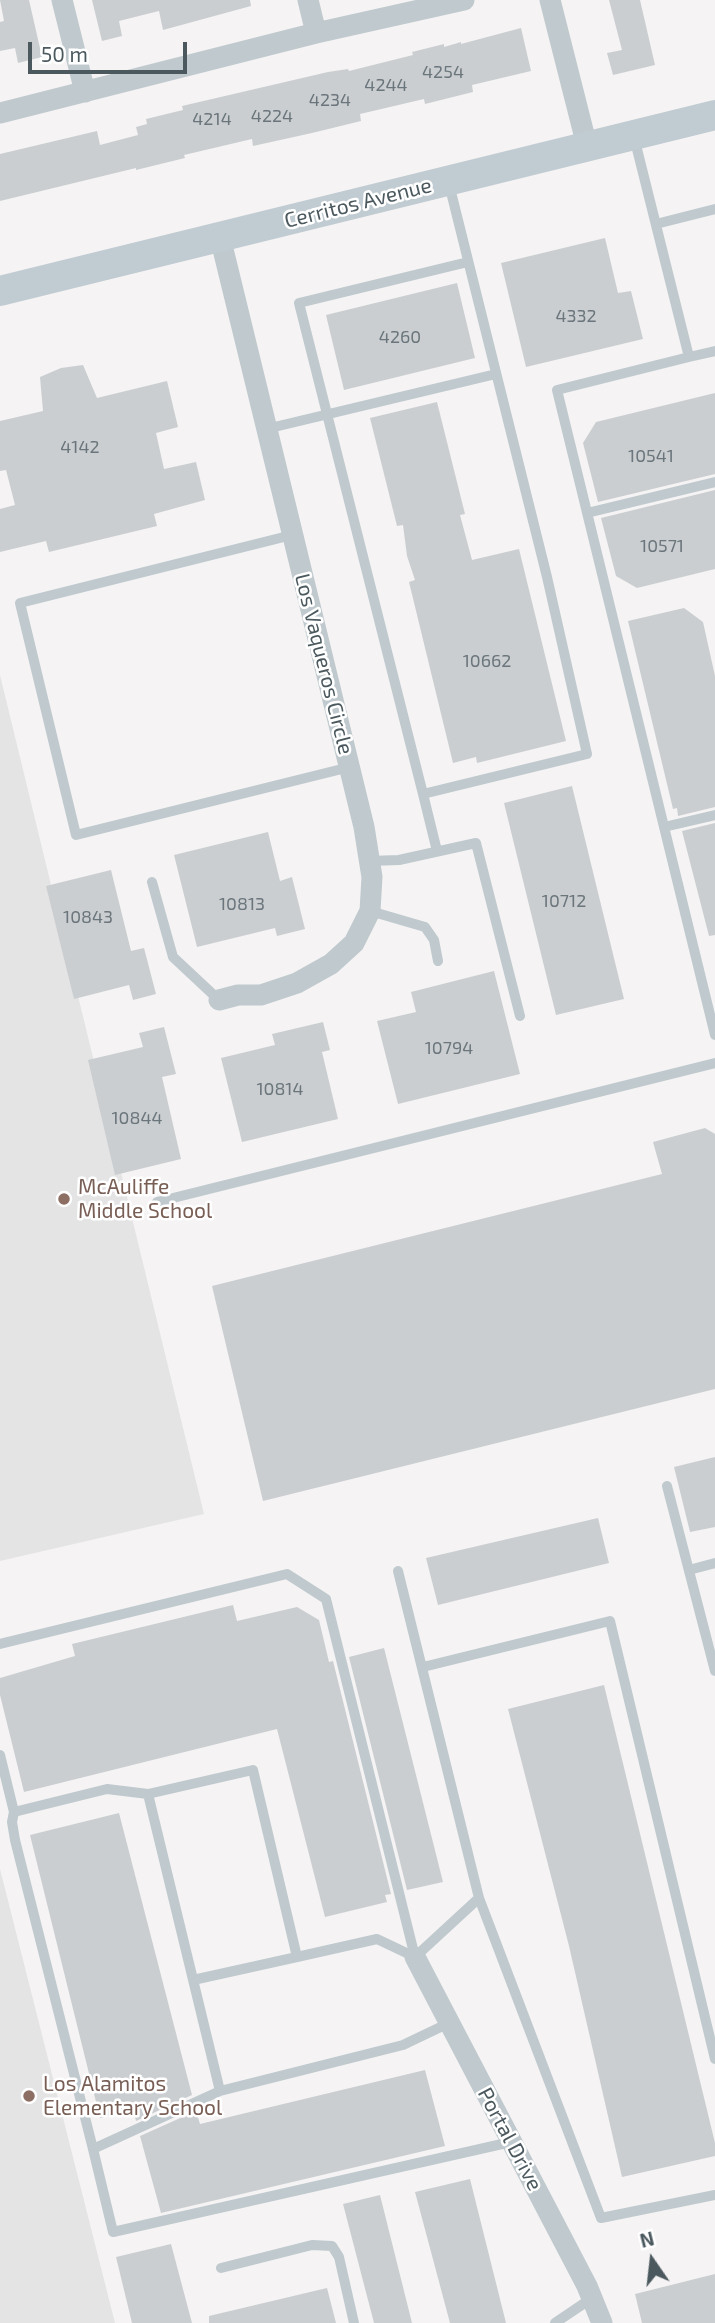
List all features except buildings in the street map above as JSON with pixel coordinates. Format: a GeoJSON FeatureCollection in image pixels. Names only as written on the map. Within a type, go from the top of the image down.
{"type":"FeatureCollection","features":[{"type":"Feature","properties":{"kind":"main road","name":"Cerritos Avenue"},"geometry":{"type":"LineString","coordinates":[[0,290],[715,115]]}},
{"type":"Feature","properties":{"kind":"street"},"geometry":{"type":"LineString","coordinates":[[62,0],[85,92]]}},
{"type":"Feature","properties":{"kind":"street"},"geometry":{"type":"LineString","coordinates":[[308,0],[316,33]]}},
{"type":"Feature","properties":{"kind":"street"},"geometry":{"type":"LineString","coordinates":[[0,113],[316,33],[464,0]]}},
{"type":"Feature","properties":{"kind":"street"},"geometry":{"type":"LineString","coordinates":[[550,0],[587,146]]}},
{"type":"Feature","properties":{"kind":"street","name":"Los Vaqueros Circle"},"geometry":{"type":"LineString","coordinates":[[219,1000],[238,995],[261,995],[297,983],[331,964],[354,943],[370,911],[372,877],[350,767],[220,237]]}},
{"type":"Feature","properties":{"kind":"street","name":"Portal Drive"},"geometry":{"type":"LineString","coordinates":[[415,1957],[592,2298],[602,2323]]}},
{"type":"Feature","properties":{"kind":"lane"},"geometry":{"type":"LineString","coordinates":[[633,134],[689,357]]}},
{"type":"Feature","properties":{"kind":"lane"},"geometry":{"type":"LineString","coordinates":[[423,794],[587,754],[547,577],[449,181]]}},
{"type":"Feature","properties":{"kind":"lane"},"geometry":{"type":"LineString","coordinates":[[656,224],[715,209]]}},
{"type":"Feature","properties":{"kind":"lane"},"geometry":{"type":"LineString","coordinates":[[437,851],[299,303],[468,262]]}},
{"type":"Feature","properties":{"kind":"lane"},"geometry":{"type":"LineString","coordinates":[[715,351],[557,390],[715,1034]]}},
{"type":"Feature","properties":{"kind":"lane"},"geometry":{"type":"LineString","coordinates":[[266,429],[496,374]]}},
{"type":"Feature","properties":{"kind":"lane"},"geometry":{"type":"LineString","coordinates":[[587,513],[715,482]]}},
{"type":"Feature","properties":{"kind":"lane"},"geometry":{"type":"LineString","coordinates":[[292,535],[20,603],[76,835],[350,767]]}},
{"type":"Feature","properties":{"kind":"lane"},"geometry":{"type":"LineString","coordinates":[[664,827],[715,815]]}},
{"type":"Feature","properties":{"kind":"lane"},"geometry":{"type":"LineString","coordinates":[[369,861],[398,860],[476,843],[520,1016]]}},
{"type":"Feature","properties":{"kind":"lane"},"geometry":{"type":"LineString","coordinates":[[152,882],[173,957],[219,1000]]}},
{"type":"Feature","properties":{"kind":"lane"},"geometry":{"type":"LineString","coordinates":[[370,911],[425,927],[434,940],[438,961]]}},
{"type":"Feature","properties":{"kind":"lane"},"geometry":{"type":"LineString","coordinates":[[157,1202],[715,1063]]}},
{"type":"Feature","properties":{"kind":"lane"},"geometry":{"type":"LineString","coordinates":[[667,1486],[715,1671]]}},
{"type":"Feature","properties":{"kind":"lane"},"geometry":{"type":"LineString","coordinates":[[689,1570],[715,1563]]}},
{"type":"Feature","properties":{"kind":"lane"},"geometry":{"type":"LineString","coordinates":[[398,1571],[480,1898],[601,2218],[715,2194]]}},
{"type":"Feature","properties":{"kind":"lane"},"geometry":{"type":"LineString","coordinates":[[0,1644],[287,1574],[326,1600],[415,1957]]}},
{"type":"Feature","properties":{"kind":"lane"},"geometry":{"type":"LineString","coordinates":[[423,1667],[610,1621],[715,2059]]}},
{"type":"Feature","properties":{"kind":"lane"},"geometry":{"type":"LineString","coordinates":[[0,1755],[14,1812],[12,1822],[15,1840],[113,2232],[512,2142]]}},
{"type":"Feature","properties":{"kind":"lane"},"geometry":{"type":"LineString","coordinates":[[14,1812],[107,1790],[148,1794],[253,1770],[297,1957]]}},
{"type":"Feature","properties":{"kind":"lane"},"geometry":{"type":"LineString","coordinates":[[148,1794],[220,2091]]}},
{"type":"Feature","properties":{"kind":"lane"},"geometry":{"type":"LineString","coordinates":[[415,1957],[480,1898]]}},
{"type":"Feature","properties":{"kind":"lane"},"geometry":{"type":"LineString","coordinates":[[193,1980],[377,1939],[415,1957]]}},
{"type":"Feature","properties":{"kind":"lane"},"geometry":{"type":"LineString","coordinates":[[93,2150],[220,2091],[403,2045],[449,2023]]}},
{"type":"Feature","properties":{"kind":"lane"},"geometry":{"type":"LineString","coordinates":[[221,2268],[312,2245],[332,2246],[339,2257],[354,2323]]}},
{"type":"Feature","properties":{"kind":"lane"},"geometry":{"type":"LineString","coordinates":[[555,2323],[592,2298]]}},
{"type":"Feature","properties":{"kind":"shaded area","name":"McAuliffe Middle School"},"geometry":{"type":"Polygon","coordinates":[[[0,675],[204,1514],[0,1561],[0,675]]]}},
{"type":"Feature","properties":{"kind":"shaded area","name":"Los Alamitos Elementary School"},"geometry":{"type":"Polygon","coordinates":[[[0,1869],[115,2323],[0,2323],[0,1869]]]}},
{"type":"Feature","properties":{"kind":"place","name":"McAuliffe Middle School"},"geometry":{"type":"Point","coordinates":[64,1199]}},
{"type":"Feature","properties":{"kind":"place","name":"Los Alamitos Elementary School"},"geometry":{"type":"Point","coordinates":[29,2096]}}]}
